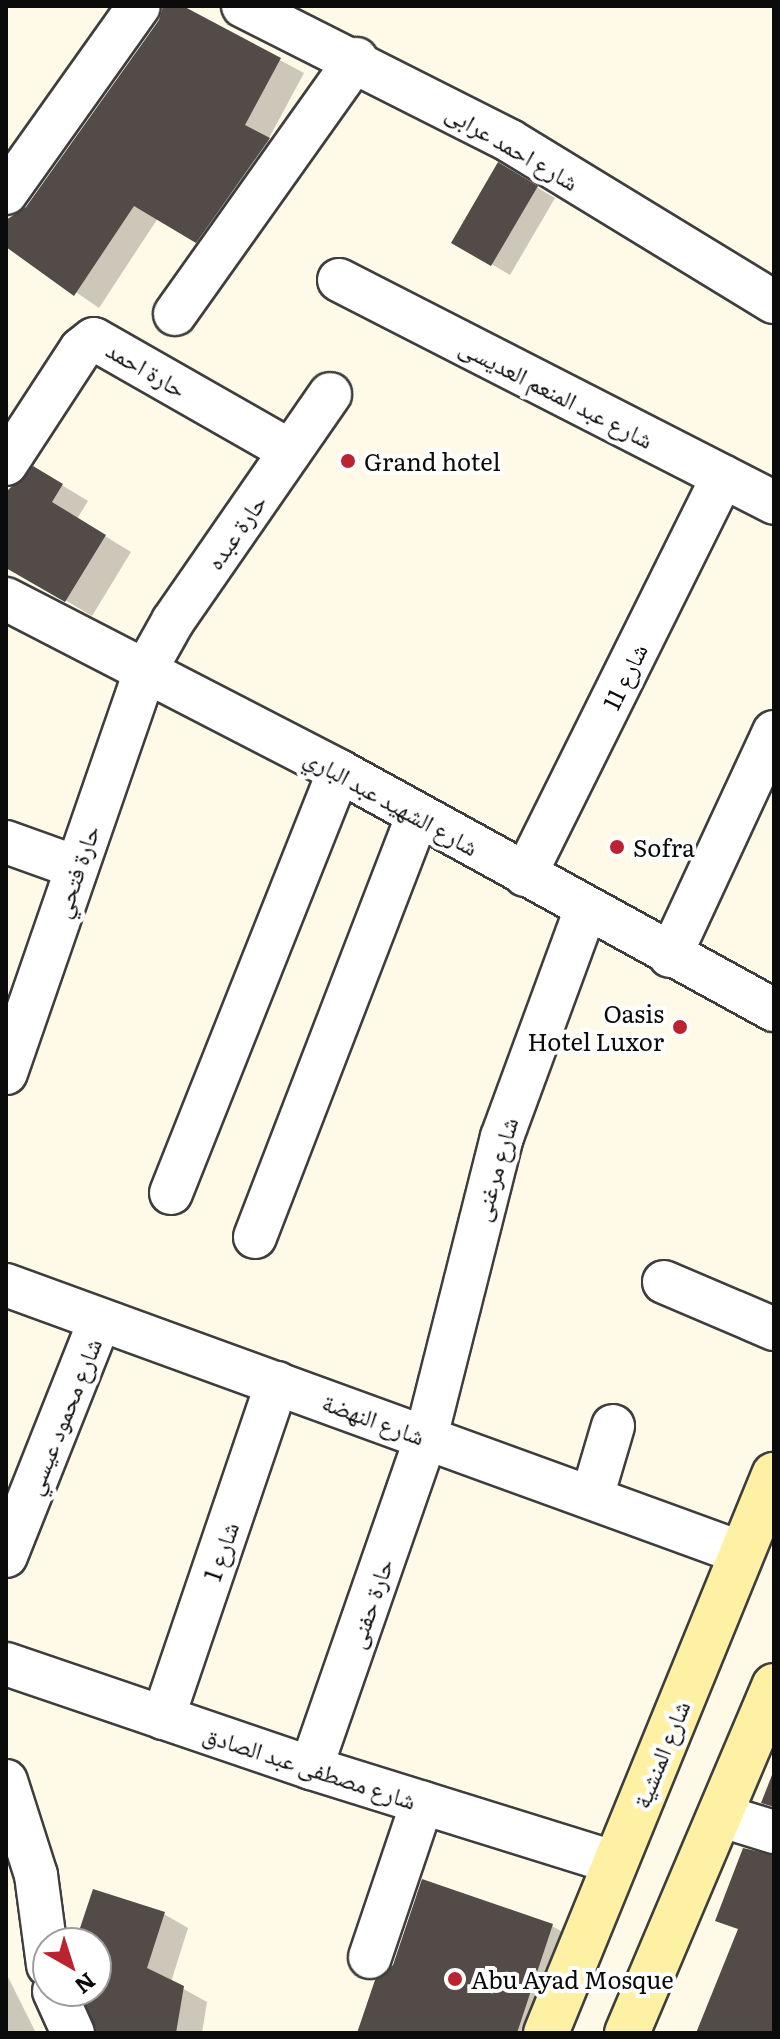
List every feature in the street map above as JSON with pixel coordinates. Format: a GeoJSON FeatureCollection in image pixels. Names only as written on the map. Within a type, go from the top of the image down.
{"type":"FeatureCollection","features":[{"type":"Feature","properties":{"kind":"main road","name":"شارع المنشية"},"geometry":{"type":"LineString","coordinates":[[546,2033],[774,1475]]}},
{"type":"Feature","properties":{"kind":"main road"},"geometry":{"type":"LineString","coordinates":[[627,2033],[722,1816],[774,1686]]}},
{"type":"Feature","properties":{"kind":"street"},"geometry":{"type":"LineString","coordinates":[[6,193],[139,6]]}},
{"type":"Feature","properties":{"kind":"street","name":"شارع احمد عرابى"},"geometry":{"type":"LineString","coordinates":[[262,10],[510,141],[774,302]]}},
{"type":"Feature","properties":{"kind":"street"},"geometry":{"type":"LineString","coordinates":[[175,314],[356,59]]}},
{"type":"Feature","properties":{"kind":"street","name":"شارع عبد المنعم العديسى"},"geometry":{"type":"LineString","coordinates":[[339,280],[774,503]]}},
{"type":"Feature","properties":{"kind":"street","name":"حارة احمد"},"geometry":{"type":"LineString","coordinates":[[6,464],[81,349],[94,339],[290,451]]}},
{"type":"Feature","properties":{"kind":"street","name":"حارة عبده"},"geometry":{"type":"LineString","coordinates":[[145,671],[173,621],[330,394]]}},
{"type":"Feature","properties":{"kind":"street","name":"شارع 11"},"geometry":{"type":"LineString","coordinates":[[525,875],[723,477]]}},
{"type":"Feature","properties":{"kind":"street","name":"شارع الشهيد عبد الباري"},"geometry":{"type":"LineString","coordinates":[[6,599],[339,771],[670,956],[774,1010]]}},
{"type":"Feature","properties":{"kind":"street","name":"حارة فتحي"},"geometry":{"type":"LineString","coordinates":[[6,1073],[145,671]]}},
{"type":"Feature","properties":{"kind":"street"},"geometry":{"type":"LineString","coordinates":[[670,956],[774,732]]}},
{"type":"Feature","properties":{"kind":"street"},"geometry":{"type":"LineString","coordinates":[[171,1193],[339,771]]}},
{"type":"Feature","properties":{"kind":"street"},"geometry":{"type":"LineString","coordinates":[[255,1237],[418,815]]}},
{"type":"Feature","properties":{"kind":"street"},"geometry":{"type":"LineString","coordinates":[[6,842],[76,867]]}},
{"type":"Feature","properties":{"kind":"street","name":"شارع مرغنى"},"geometry":{"type":"LineString","coordinates":[[426,1437],[502,1137],[586,909]]}},
{"type":"Feature","properties":{"kind":"street"},"geometry":{"type":"LineString","coordinates":[[664,1282],[774,1329]]}},
{"type":"Feature","properties":{"kind":"street","name":"شارع النهضة"},"geometry":{"type":"LineString","coordinates":[[6,1285],[742,1553]]}},
{"type":"Feature","properties":{"kind":"street","name":"شارع محمود عيسي"},"geometry":{"type":"LineString","coordinates":[[6,1556],[19,1487],[100,1320]]}},
{"type":"Feature","properties":{"kind":"street","name":"شارع 1"},"geometry":{"type":"LineString","coordinates":[[163,1718],[277,1383]]}},
{"type":"Feature","properties":{"kind":"street"},"geometry":{"type":"LineString","coordinates":[[592,1497],[613,1426]]}},
{"type":"Feature","properties":{"kind":"street","name":"حارة حفنى"},"geometry":{"type":"LineString","coordinates":[[311,1768],[426,1437]]}},
{"type":"Feature","properties":{"kind":"street","name":"شارع مصطفى عبد الصادق"},"geometry":{"type":"LineString","coordinates":[[6,1664],[311,1768],[616,1863]]}},
{"type":"Feature","properties":{"kind":"street"},"geometry":{"type":"LineString","coordinates":[[6,1781],[36,1875],[43,1927]]}},
{"type":"Feature","properties":{"kind":"street"},"geometry":{"type":"LineString","coordinates":[[370,1957],[422,1803]]}},
{"type":"Feature","properties":{"kind":"street"},"geometry":{"type":"LineString","coordinates":[[722,1816],[774,1832]]}},
{"type":"Feature","properties":{"kind":"street"},"geometry":{"type":"LineString","coordinates":[[61,2007],[73,2033]]}},
{"type":"Feature","properties":{"kind":"building"},"geometry":{"type":"Polygon","coordinates":[[[163,6],[183,6],[281,58],[245,125],[270,138],[196,243],[134,206],[74,296],[6,247],[6,220],[26,207],[159,20],[163,6]]]}},
{"type":"Feature","properties":{"kind":"building"},"geometry":{"type":"Polygon","coordinates":[[[498,162],[538,186],[491,266],[451,243],[498,162]]]}},
{"type":"Feature","properties":{"kind":"building"},"geometry":{"type":"Polygon","coordinates":[[[33,466],[63,484],[52,502],[106,535],[65,602],[6,568],[6,492],[33,466]]]}},
{"type":"Feature","properties":{"kind":"building"},"geometry":{"type":"Polygon","coordinates":[[[774,1775],[774,1807],[761,1803],[774,1775]]]}},
{"type":"Feature","properties":{"kind":"building"},"geometry":{"type":"Polygon","coordinates":[[[743,1848],[774,1855],[774,2033],[696,2033],[738,1929],[715,1921],[743,1848]]]}},
{"type":"Feature","properties":{"kind":"building","name":"Abu Ayad Mosque"},"geometry":{"type":"Polygon","coordinates":[[[422,1879],[553,1924],[517,2033],[357,2033],[375,1980],[393,1965],[422,1879]]]}},
{"type":"Feature","properties":{"kind":"building"},"geometry":{"type":"Polygon","coordinates":[[[93,1889],[165,1912],[147,1968],[184,1986],[176,2033],[97,2033],[86,2007],[112,2007],[112,1927],[80,1927],[93,1889]]]}},
{"type":"Feature","properties":{"kind":"place","name":"Grand hotel"},"geometry":{"type":"Point","coordinates":[348,461]}},
{"type":"Feature","properties":{"kind":"place","name":"Sofra"},"geometry":{"type":"Point","coordinates":[617,847]}},
{"type":"Feature","properties":{"kind":"place","name":"Oasis Hotel Luxor"},"geometry":{"type":"Point","coordinates":[680,1027]}},
{"type":"Feature","properties":{"kind":"place","name":"Abu Ayad Mosque"},"geometry":{"type":"Point","coordinates":[455,1979]}}]}
